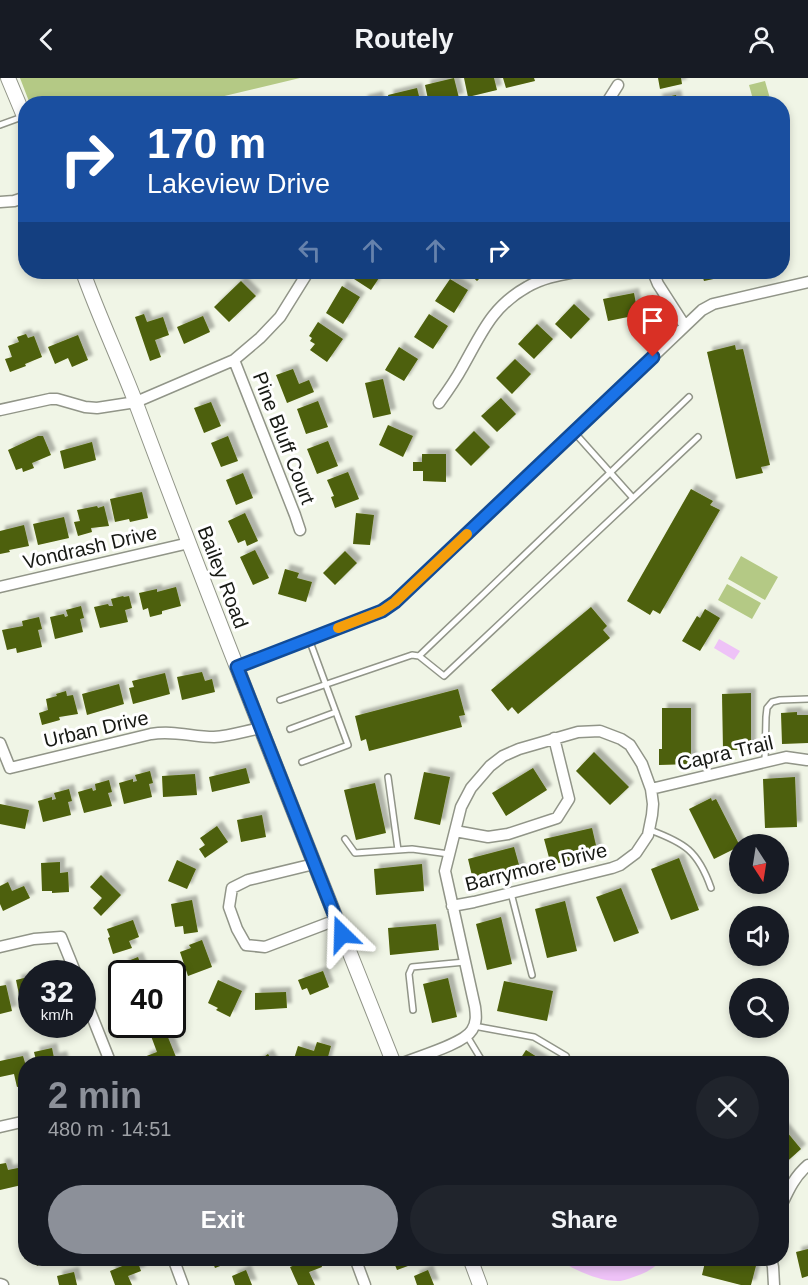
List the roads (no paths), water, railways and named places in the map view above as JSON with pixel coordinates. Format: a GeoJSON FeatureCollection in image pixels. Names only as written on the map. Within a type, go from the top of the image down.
{"type":"FeatureCollection","features":[{"type":"Feature","properties":{"kind":"street"},"geometry":{"type":"LineString","coordinates":[[8,78],[18,102]]}},
{"type":"Feature","properties":{"kind":"street"},"geometry":{"type":"LineString","coordinates":[[611,96],[618,85]]}},
{"type":"Feature","properties":{"kind":"street"},"geometry":{"type":"LineString","coordinates":[[0,202],[18,200]]}},
{"type":"Feature","properties":{"kind":"street","name":"Bailey Road"},"geometry":{"type":"LineString","coordinates":[[86,279],[391,1056]]}},
{"type":"Feature","properties":{"kind":"street"},"geometry":{"type":"LineString","coordinates":[[0,410],[50,399],[97,408],[136,402],[234,360],[260,338],[280,316],[304,279]]}},
{"type":"Feature","properties":{"kind":"street"},"geometry":{"type":"LineString","coordinates":[[439,403],[461,370],[490,318],[506,301],[528,286],[549,279]]}},
{"type":"Feature","properties":{"kind":"street"},"geometry":{"type":"LineString","coordinates":[[656,279],[685,326]]}},
{"type":"Feature","properties":{"kind":"street"},"geometry":{"type":"LineString","coordinates":[[237,667],[382,611],[395,602],[702,310],[713,304],[808,282]]}},
{"type":"Feature","properties":{"kind":"street","name":"Pine Bluff Court"},"geometry":{"type":"LineString","coordinates":[[234,360],[300,530]]}},
{"type":"Feature","properties":{"kind":"street","name":"Vondrash Drive"},"geometry":{"type":"LineString","coordinates":[[0,587],[189,543]]}},
{"type":"Feature","properties":{"kind":"street","name":"Urban Drive"},"geometry":{"type":"LineString","coordinates":[[0,742],[10,768],[152,734],[173,732],[213,737],[261,728]]}},
{"type":"Feature","properties":{"kind":"street","name":"Barrymore Drive"},"geometry":{"type":"LineString","coordinates":[[452,906],[612,868],[636,853],[650,830],[653,804],[651,789],[642,764],[630,745],[609,733],[592,730],[554,738],[503,756],[490,766],[471,788],[461,807],[445,871],[452,906],[475,1007],[474,1026]]}},
{"type":"Feature","properties":{"kind":"street"},"geometry":{"type":"LineString","coordinates":[[455,831],[488,837],[508,834],[557,818],[569,799],[554,738]]}},
{"type":"Feature","properties":{"kind":"street","name":"Capra Trail"},"geometry":{"type":"LineString","coordinates":[[651,789],[786,757],[807,760]]}},
{"type":"Feature","properties":{"kind":"street"},"geometry":{"type":"LineString","coordinates":[[314,864],[248,880],[231,888],[229,907],[237,929],[246,945],[265,947],[336,920]]}},
{"type":"Feature","properties":{"kind":"street"},"geometry":{"type":"LineString","coordinates":[[0,947],[34,939],[61,937],[70,960]]}},
{"type":"Feature","properties":{"kind":"street"},"geometry":{"type":"LineString","coordinates":[[96,1026],[108,1056]]}},
{"type":"Feature","properties":{"kind":"street"},"geometry":{"type":"LineString","coordinates":[[422,1056],[454,1044],[467,1036],[474,1026]]}},
{"type":"Feature","properties":{"kind":"street"},"geometry":{"type":"LineString","coordinates":[[0,1127],[18,1123]]}},
{"type":"Feature","properties":{"kind":"street"},"geometry":{"type":"LineString","coordinates":[[789,1187],[808,1165]]}},
{"type":"Feature","properties":{"kind":"street"},"geometry":{"type":"LineString","coordinates":[[176,1266],[183,1285]]}},
{"type":"Feature","properties":{"kind":"street"},"geometry":{"type":"LineString","coordinates":[[358,1266],[365,1285]]}},
{"type":"Feature","properties":{"kind":"street"},"geometry":{"type":"LineString","coordinates":[[473,1266],[480,1285]]}},
{"type":"Feature","properties":{"kind":"street"},"geometry":{"type":"LineString","coordinates":[[773,1266],[774,1285]]}},
{"type":"Feature","properties":{"kind":"lane"},"geometry":{"type":"LineString","coordinates":[[0,125],[18,121]]}},
{"type":"Feature","properties":{"kind":"lane"},"geometry":{"type":"LineString","coordinates":[[419,656],[689,397]]}},
{"type":"Feature","properties":{"kind":"lane"},"geometry":{"type":"LineString","coordinates":[[574,432],[633,498]]}},
{"type":"Feature","properties":{"kind":"lane"},"geometry":{"type":"LineString","coordinates":[[280,700],[412,655],[419,656],[444,676],[698,437]]}},
{"type":"Feature","properties":{"kind":"lane"},"geometry":{"type":"LineString","coordinates":[[302,762],[348,745],[309,639]]}},
{"type":"Feature","properties":{"kind":"lane"},"geometry":{"type":"LineString","coordinates":[[765,762],[767,708],[772,702],[780,699],[808,699]]}},
{"type":"Feature","properties":{"kind":"lane"},"geometry":{"type":"LineString","coordinates":[[290,729],[336,712]]}},
{"type":"Feature","properties":{"kind":"lane"},"geometry":{"type":"LineString","coordinates":[[388,777],[398,850]]}},
{"type":"Feature","properties":{"kind":"lane"},"geometry":{"type":"LineString","coordinates":[[650,830],[674,839],[689,849],[698,861],[711,888]]}},
{"type":"Feature","properties":{"kind":"lane"},"geometry":{"type":"LineString","coordinates":[[345,839],[356,853],[411,849],[449,854]]}},
{"type":"Feature","properties":{"kind":"lane"},"geometry":{"type":"LineString","coordinates":[[512,893],[532,975]]}},
{"type":"Feature","properties":{"kind":"lane"},"geometry":{"type":"LineString","coordinates":[[413,1010],[409,974],[411,967],[465,962]]}},
{"type":"Feature","properties":{"kind":"lane"},"geometry":{"type":"LineString","coordinates":[[474,1026],[534,1038],[566,1056]]}},
{"type":"Feature","properties":{"kind":"lane"},"geometry":{"type":"LineString","coordinates":[[467,1036],[479,1056]]}}]}
